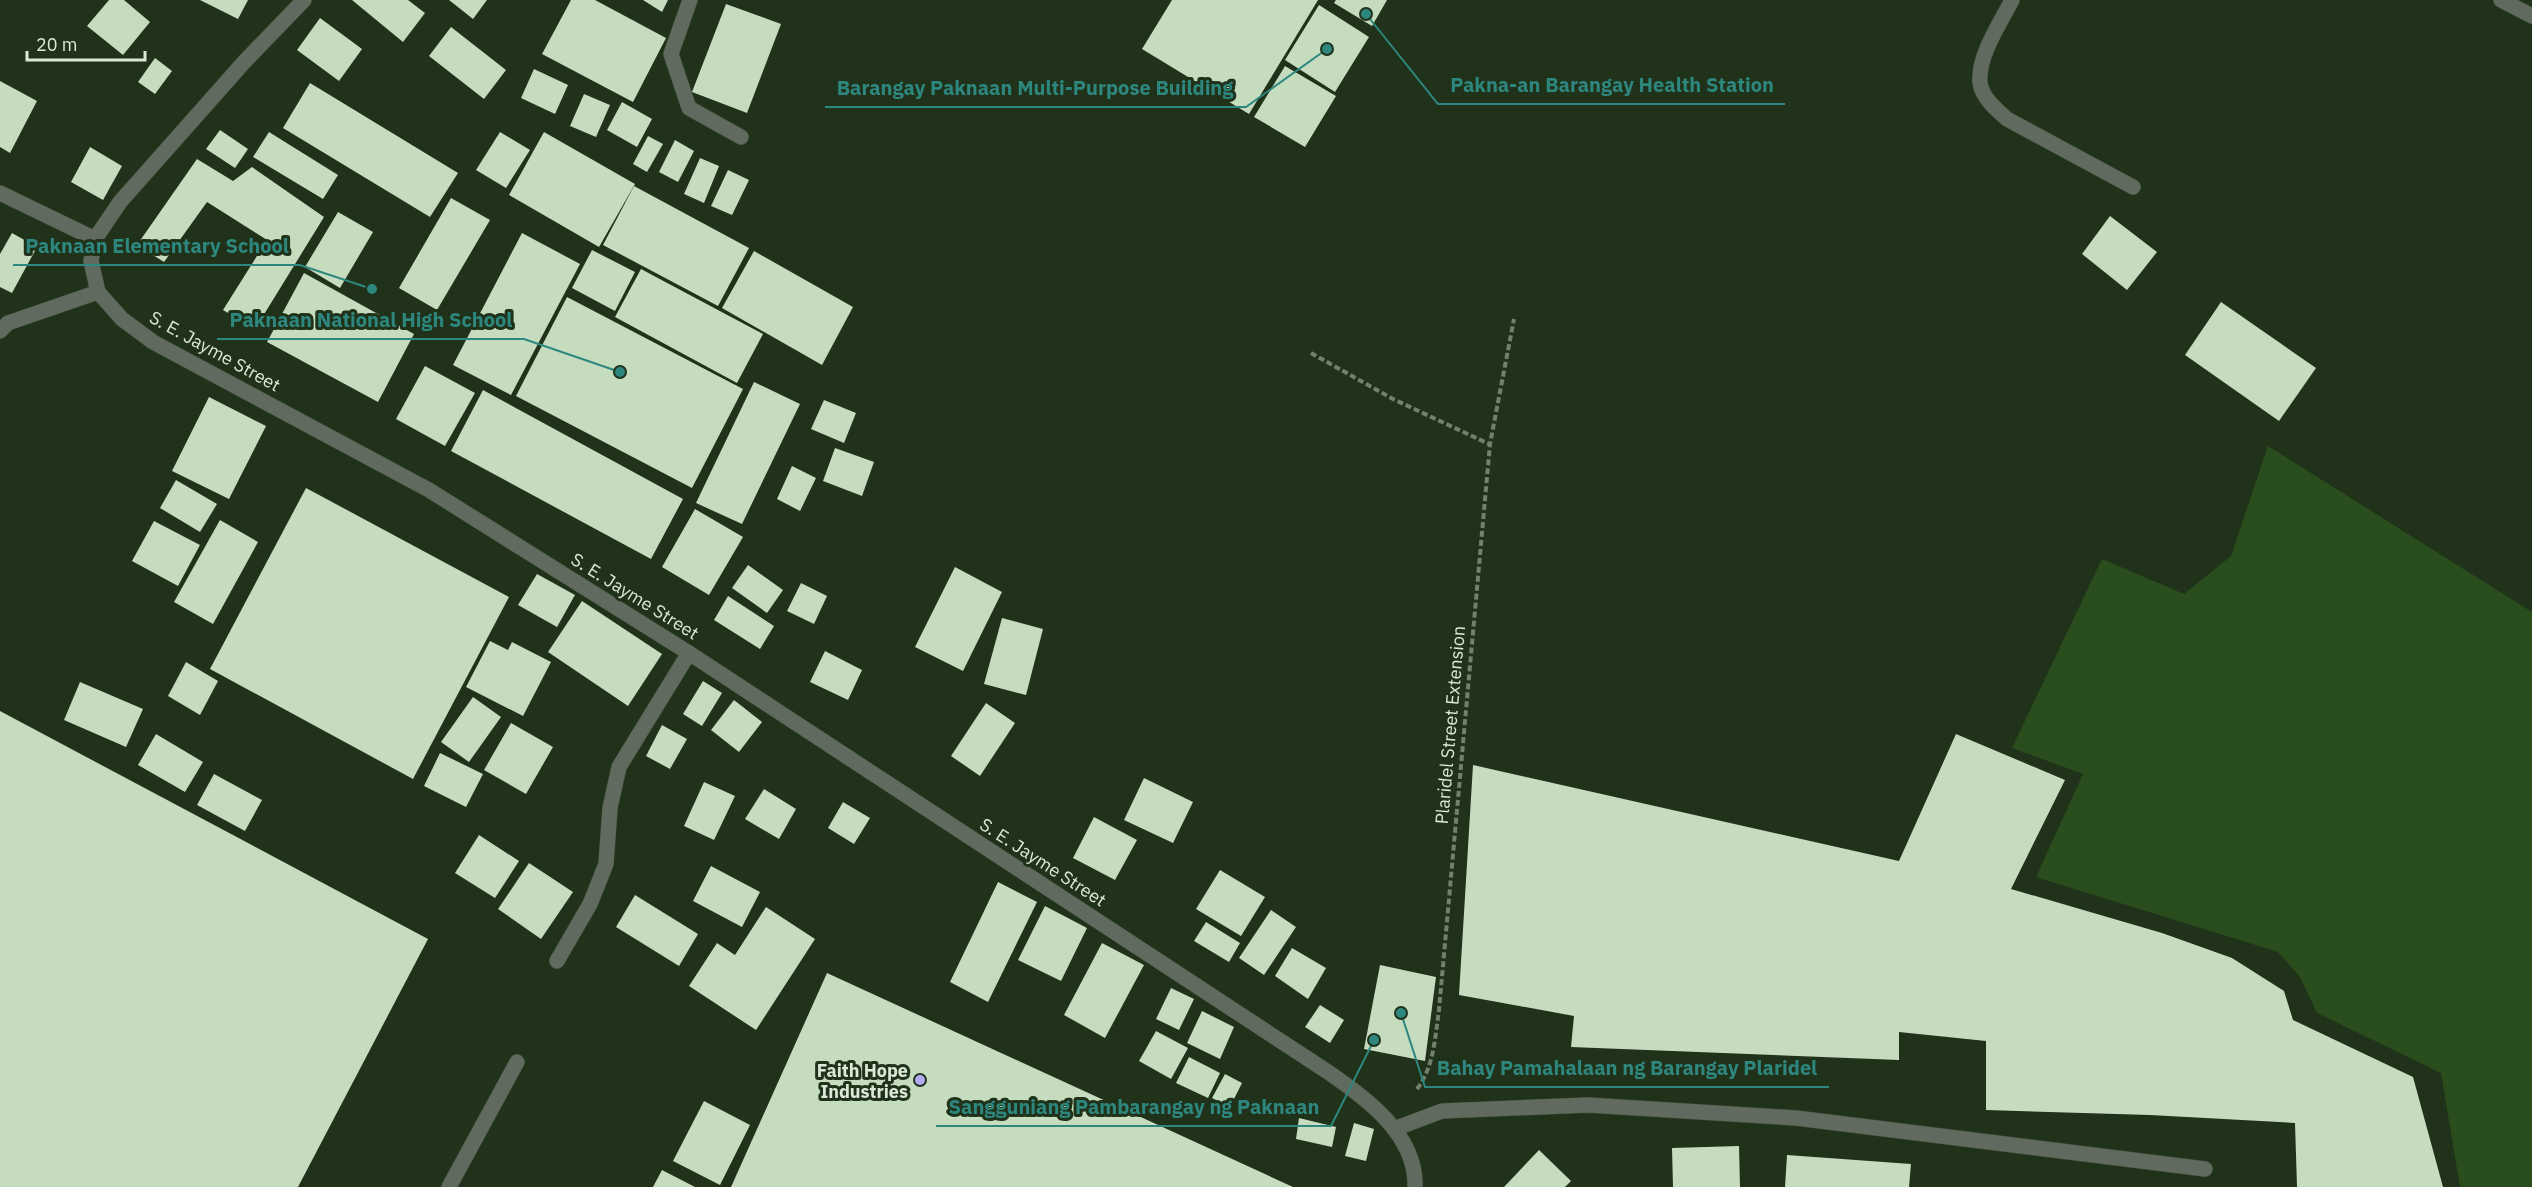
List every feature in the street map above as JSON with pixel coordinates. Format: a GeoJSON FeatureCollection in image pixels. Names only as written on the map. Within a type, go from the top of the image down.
{"type":"FeatureCollection","features":[{"type":"Feature","properties":{"kind":"street","name":"S. E. Jayme Street"},"geometry":{"type":"LineString","coordinates":[[304,0],[245,61],[120,202],[95,239],[91,261],[98,292],[122,319],[153,342],[429,490],[689,653],[1328,1072],[1362,1095],[1393,1126],[1416,1170],[1415,1187]]}},
{"type":"Feature","properties":{"kind":"street"},"geometry":{"type":"LineString","coordinates":[[690,0],[671,54],[689,108],[741,137]]}},
{"type":"Feature","properties":{"kind":"street"},"geometry":{"type":"LineString","coordinates":[[2012,0],[1983,62],[1980,84],[1991,105],[2007,119],[2133,187]]}},
{"type":"Feature","properties":{"kind":"street"},"geometry":{"type":"LineString","coordinates":[[2501,0],[2532,16]]}},
{"type":"Feature","properties":{"kind":"street"},"geometry":{"type":"LineString","coordinates":[[0,193],[95,239]]}},
{"type":"Feature","properties":{"kind":"street"},"geometry":{"type":"LineString","coordinates":[[0,330],[8,323],[98,292]]}},
{"type":"Feature","properties":{"kind":"street"},"geometry":{"type":"LineString","coordinates":[[557,961],[590,904],[606,864],[610,808],[619,767],[689,653]]}},
{"type":"Feature","properties":{"kind":"street"},"geometry":{"type":"LineString","coordinates":[[449,1187],[517,1062]]}},
{"type":"Feature","properties":{"kind":"street"},"geometry":{"type":"LineString","coordinates":[[1393,1126],[1442,1112],[1588,1105],[1796,1118],[2205,1169]]}},
{"type":"Feature","properties":{"kind":"path","name":"Plaridel Street Extension"},"geometry":{"type":"LineString","coordinates":[[1393,1126],[1425,1079],[1431,1060],[1439,1010],[1490,444],[1514,318]]}},
{"type":"Feature","properties":{"kind":"path"},"geometry":{"type":"LineString","coordinates":[[1311,353],[1394,399],[1490,444]]}},
{"type":"Feature","properties":{"kind":"green space"},"geometry":{"type":"Polygon","coordinates":[[[2268,446],[2532,612],[2532,1187],[2460,1187],[2441,1073],[2317,1013],[2300,977],[2278,952],[2036,877],[2083,774],[2012,748],[2102,559],[2184,594],[2231,556],[2268,446]]]}},
{"type":"Feature","properties":{"kind":"building"},"geometry":{"type":"Polygon","coordinates":[[[109,0],[124,0],[150,22],[123,55],[87,26],[109,0]]]}},
{"type":"Feature","properties":{"kind":"building"},"geometry":{"type":"Polygon","coordinates":[[[200,0],[248,0],[238,19],[200,0]]]}},
{"type":"Feature","properties":{"kind":"building"},"geometry":{"type":"Polygon","coordinates":[[[352,0],[408,0],[425,13],[403,42],[352,0]]]}},
{"type":"Feature","properties":{"kind":"building"},"geometry":{"type":"Polygon","coordinates":[[[449,0],[487,0],[473,19],[449,0]]]}},
{"type":"Feature","properties":{"kind":"building"},"geometry":{"type":"Polygon","coordinates":[[[571,0],[595,0],[666,38],[633,102],[542,54],[571,0]]]}},
{"type":"Feature","properties":{"kind":"building"},"geometry":{"type":"Polygon","coordinates":[[[643,0],[668,0],[662,12],[643,0]]]}},
{"type":"Feature","properties":{"kind":"building"},"geometry":{"type":"Polygon","coordinates":[[[1172,0],[1318,0],[1249,114],[1142,49],[1172,0]]]}},
{"type":"Feature","properties":{"kind":"building"},"geometry":{"type":"Polygon","coordinates":[[[1336,0],[1387,0],[1372,26],[1334,3],[1336,0]]]}},
{"type":"Feature","properties":{"kind":"building"},"geometry":{"type":"Polygon","coordinates":[[[726,4],[781,24],[747,113],[692,92],[726,4]]]}},
{"type":"Feature","properties":{"kind":"building"},"geometry":{"type":"Polygon","coordinates":[[[1319,5],[1369,37],[1335,92],[1285,60],[1319,5]]]}},
{"type":"Feature","properties":{"kind":"building"},"geometry":{"type":"Polygon","coordinates":[[[320,18],[362,49],[339,81],[297,50],[320,18]]]}},
{"type":"Feature","properties":{"kind":"building"},"geometry":{"type":"Polygon","coordinates":[[[451,27],[506,70],[484,99],[429,56],[451,27]]]}},
{"type":"Feature","properties":{"kind":"building"},"geometry":{"type":"Polygon","coordinates":[[[155,58],[172,71],[155,94],[138,82],[155,58]]]}},
{"type":"Feature","properties":{"kind":"building"},"geometry":{"type":"Polygon","coordinates":[[[1285,66],[1336,96],[1305,147],[1254,117],[1285,66]]]}},
{"type":"Feature","properties":{"kind":"building"},"geometry":{"type":"Polygon","coordinates":[[[534,69],[568,85],[555,114],[521,98],[534,69]]]}},
{"type":"Feature","properties":{"kind":"building"},"geometry":{"type":"Polygon","coordinates":[[[0,81],[37,101],[10,153],[0,147],[0,81]]]}},
{"type":"Feature","properties":{"kind":"building"},"geometry":{"type":"Polygon","coordinates":[[[310,83],[458,173],[430,217],[283,128],[310,83]]]}},
{"type":"Feature","properties":{"kind":"building"},"geometry":{"type":"Polygon","coordinates":[[[584,94],[610,105],[596,137],[570,126],[584,94]]]}},
{"type":"Feature","properties":{"kind":"building"},"geometry":{"type":"Polygon","coordinates":[[[622,102],[652,119],[637,147],[607,130],[622,102]]]}},
{"type":"Feature","properties":{"kind":"building"},"geometry":{"type":"Polygon","coordinates":[[[220,130],[248,149],[235,168],[206,149],[220,130]]]}},
{"type":"Feature","properties":{"kind":"building"},"geometry":{"type":"Polygon","coordinates":[[[269,132],[338,175],[323,199],[253,157],[269,132]]]}},
{"type":"Feature","properties":{"kind":"building"},"geometry":{"type":"Polygon","coordinates":[[[500,132],[530,150],[506,188],[476,170],[500,132]]]}},
{"type":"Feature","properties":{"kind":"building"},"geometry":{"type":"Polygon","coordinates":[[[544,132],[635,184],[599,247],[509,195],[544,132]]]}},
{"type":"Feature","properties":{"kind":"building"},"geometry":{"type":"Polygon","coordinates":[[[648,136],[663,144],[647,172],[633,164],[648,136]]]}},
{"type":"Feature","properties":{"kind":"building"},"geometry":{"type":"Polygon","coordinates":[[[675,140],[694,151],[678,182],[659,172],[675,140]]]}},
{"type":"Feature","properties":{"kind":"building"},"geometry":{"type":"Polygon","coordinates":[[[90,147],[122,166],[103,200],[71,182],[90,147]]]}},
{"type":"Feature","properties":{"kind":"building"},"geometry":{"type":"Polygon","coordinates":[[[700,158],[719,166],[704,203],[684,194],[700,158]]]}},
{"type":"Feature","properties":{"kind":"building"},"geometry":{"type":"Polygon","coordinates":[[[197,159],[233,181],[252,167],[324,217],[255,329],[223,310],[267,240],[207,202],[164,262],[137,245],[197,159]]]}},
{"type":"Feature","properties":{"kind":"building"},"geometry":{"type":"Polygon","coordinates":[[[728,170],[749,180],[732,215],[711,206],[728,170]]]}},
{"type":"Feature","properties":{"kind":"building"},"geometry":{"type":"Polygon","coordinates":[[[634,186],[749,248],[718,306],[603,245],[634,186]]]}},
{"type":"Feature","properties":{"kind":"building"},"geometry":{"type":"Polygon","coordinates":[[[451,198],[490,220],[437,310],[399,288],[451,198]]]}},
{"type":"Feature","properties":{"kind":"building"},"geometry":{"type":"Polygon","coordinates":[[[338,212],[373,232],[340,288],[305,267],[338,212]]]}},
{"type":"Feature","properties":{"kind":"building"},"geometry":{"type":"Polygon","coordinates":[[[2110,216],[2157,252],[2127,290],[2082,254],[2110,216]]]}},
{"type":"Feature","properties":{"kind":"building"},"geometry":{"type":"Polygon","coordinates":[[[12,233],[37,247],[12,293],[0,287],[0,254],[12,233]]]}},
{"type":"Feature","properties":{"kind":"building"},"geometry":{"type":"Polygon","coordinates":[[[522,233],[580,264],[511,395],[453,365],[522,233]]]}},
{"type":"Feature","properties":{"kind":"building"},"geometry":{"type":"Polygon","coordinates":[[[592,250],[635,272],[615,311],[572,288],[592,250]]]}},
{"type":"Feature","properties":{"kind":"building"},"geometry":{"type":"Polygon","coordinates":[[[754,251],[853,307],[822,365],[722,308],[754,251]]]}},
{"type":"Feature","properties":{"kind":"building"},"geometry":{"type":"Polygon","coordinates":[[[641,269],[763,334],[737,383],[615,317],[641,269]]]}},
{"type":"Feature","properties":{"kind":"building"},"geometry":{"type":"Polygon","coordinates":[[[304,273],[414,334],[378,402],[267,342],[304,273]]]}},
{"type":"Feature","properties":{"kind":"building"},"geometry":{"type":"Polygon","coordinates":[[[567,297],[743,389],[692,488],[516,396],[567,297]]]}},
{"type":"Feature","properties":{"kind":"building"},"geometry":{"type":"Polygon","coordinates":[[[2221,302],[2316,368],[2279,421],[2185,355],[2221,302]]]}},
{"type":"Feature","properties":{"kind":"building"},"geometry":{"type":"Polygon","coordinates":[[[425,366],[475,393],[445,446],[396,419],[425,366]]]}},
{"type":"Feature","properties":{"kind":"building"},"geometry":{"type":"Polygon","coordinates":[[[754,382],[800,404],[742,524],[696,503],[754,382]]]}},
{"type":"Feature","properties":{"kind":"building"},"geometry":{"type":"Polygon","coordinates":[[[483,390],[683,499],[651,559],[451,451],[483,390]]]}},
{"type":"Feature","properties":{"kind":"building"},"geometry":{"type":"Polygon","coordinates":[[[209,397],[266,426],[229,499],[172,471],[209,397]]]}},
{"type":"Feature","properties":{"kind":"building"},"geometry":{"type":"Polygon","coordinates":[[[824,400],[856,413],[844,443],[811,429],[824,400]]]}},
{"type":"Feature","properties":{"kind":"building"},"geometry":{"type":"Polygon","coordinates":[[[835,448],[874,462],[862,496],[823,481],[835,448]]]}},
{"type":"Feature","properties":{"kind":"building"},"geometry":{"type":"Polygon","coordinates":[[[792,466],[816,478],[800,511],[777,499],[792,466]]]}},
{"type":"Feature","properties":{"kind":"building"},"geometry":{"type":"Polygon","coordinates":[[[176,480],[217,504],[200,532],[160,508],[176,480]]]}},
{"type":"Feature","properties":{"kind":"building"},"geometry":{"type":"Polygon","coordinates":[[[306,488],[509,597],[413,779],[210,669],[306,488]]]}},
{"type":"Feature","properties":{"kind":"building"},"geometry":{"type":"Polygon","coordinates":[[[695,509],[743,537],[709,595],[662,567],[695,509]]]}},
{"type":"Feature","properties":{"kind":"building"},"geometry":{"type":"Polygon","coordinates":[[[220,520],[258,542],[213,624],[174,602],[220,520]]]}},
{"type":"Feature","properties":{"kind":"building"},"geometry":{"type":"Polygon","coordinates":[[[154,521],[200,545],[178,586],[132,561],[154,521]]]}},
{"type":"Feature","properties":{"kind":"building"},"geometry":{"type":"Polygon","coordinates":[[[748,565],[783,590],[767,613],[732,588],[748,565]]]}},
{"type":"Feature","properties":{"kind":"building"},"geometry":{"type":"Polygon","coordinates":[[[955,567],[1002,592],[963,671],[915,647],[955,567]]]}},
{"type":"Feature","properties":{"kind":"building"},"geometry":{"type":"Polygon","coordinates":[[[537,574],[575,595],[557,627],[518,605],[537,574]]]}},
{"type":"Feature","properties":{"kind":"building"},"geometry":{"type":"Polygon","coordinates":[[[801,583],[827,596],[814,624],[787,611],[801,583]]]}},
{"type":"Feature","properties":{"kind":"building"},"geometry":{"type":"Polygon","coordinates":[[[728,596],[774,626],[760,649],[714,620],[728,596]]]}},
{"type":"Feature","properties":{"kind":"building"},"geometry":{"type":"Polygon","coordinates":[[[582,601],[662,654],[628,706],[548,652],[582,601]]]}},
{"type":"Feature","properties":{"kind":"building"},"geometry":{"type":"Polygon","coordinates":[[[1002,618],[1043,629],[1026,695],[984,684],[1002,618]]]}},
{"type":"Feature","properties":{"kind":"building"},"geometry":{"type":"Polygon","coordinates":[[[490,641],[508,650],[512,642],[551,662],[523,716],[466,687],[490,641]]]}},
{"type":"Feature","properties":{"kind":"building"},"geometry":{"type":"Polygon","coordinates":[[[825,651],[862,670],[848,700],[810,682],[825,651]]]}},
{"type":"Feature","properties":{"kind":"building"},"geometry":{"type":"Polygon","coordinates":[[[186,662],[218,681],[200,715],[168,696],[186,662]]]}},
{"type":"Feature","properties":{"kind":"building"},"geometry":{"type":"Polygon","coordinates":[[[703,681],[722,693],[702,726],[683,714],[703,681]]]}},
{"type":"Feature","properties":{"kind":"building"},"geometry":{"type":"Polygon","coordinates":[[[80,682],[143,709],[126,747],[64,720],[80,682]]]}},
{"type":"Feature","properties":{"kind":"building"},"geometry":{"type":"Polygon","coordinates":[[[473,697],[501,717],[469,762],[441,742],[473,697]]]}},
{"type":"Feature","properties":{"kind":"building"},"geometry":{"type":"Polygon","coordinates":[[[734,700],[762,722],[739,752],[711,730],[734,700]]]}},
{"type":"Feature","properties":{"kind":"building"},"geometry":{"type":"Polygon","coordinates":[[[986,703],[1015,723],[980,776],[951,756],[986,703]]]}},
{"type":"Feature","properties":{"kind":"building"},"geometry":{"type":"Polygon","coordinates":[[[0,711],[428,939],[298,1187],[0,1187],[0,711]]]}},
{"type":"Feature","properties":{"kind":"building"},"geometry":{"type":"Polygon","coordinates":[[[511,723],[553,747],[526,794],[484,770],[511,723]]]}},
{"type":"Feature","properties":{"kind":"building"},"geometry":{"type":"Polygon","coordinates":[[[662,725],[687,739],[670,769],[646,756],[662,725]]]}},
{"type":"Feature","properties":{"kind":"building"},"geometry":{"type":"Polygon","coordinates":[[[156,734],[203,762],[185,792],[138,765],[156,734]]]}},
{"type":"Feature","properties":{"kind":"building"},"geometry":{"type":"Polygon","coordinates":[[[1956,734],[2065,780],[2011,889],[2162,933],[2232,958],[2284,991],[2293,1020],[2413,1077],[2443,1187],[2297,1187],[2295,1123],[2150,1115],[1986,1110],[1986,1041],[1899,1032],[1899,1060],[1571,1047],[1574,1016],[1459,995],[1473,765],[1899,861],[1956,734]]]}},
{"type":"Feature","properties":{"kind":"building"},"geometry":{"type":"Polygon","coordinates":[[[440,753],[483,774],[466,807],[424,786],[440,753]]]}},
{"type":"Feature","properties":{"kind":"building"},"geometry":{"type":"Polygon","coordinates":[[[214,774],[262,800],[245,831],[197,805],[214,774]]]}},
{"type":"Feature","properties":{"kind":"building"},"geometry":{"type":"Polygon","coordinates":[[[1144,778],[1193,802],[1173,843],[1124,820],[1144,778]]]}},
{"type":"Feature","properties":{"kind":"building"},"geometry":{"type":"Polygon","coordinates":[[[704,782],[735,796],[714,840],[684,826],[704,782]]]}},
{"type":"Feature","properties":{"kind":"building"},"geometry":{"type":"Polygon","coordinates":[[[764,789],[796,809],[779,839],[745,819],[764,789]]]}},
{"type":"Feature","properties":{"kind":"building"},"geometry":{"type":"Polygon","coordinates":[[[843,802],[870,818],[854,844],[828,828],[843,802]]]}},
{"type":"Feature","properties":{"kind":"building"},"geometry":{"type":"Polygon","coordinates":[[[1094,817],[1137,840],[1115,880],[1073,858],[1094,817]]]}},
{"type":"Feature","properties":{"kind":"building"},"geometry":{"type":"Polygon","coordinates":[[[479,835],[519,861],[495,898],[455,873],[479,835]]]}},
{"type":"Feature","properties":{"kind":"building"},"geometry":{"type":"Polygon","coordinates":[[[529,863],[573,892],[541,939],[498,909],[529,863]]]}},
{"type":"Feature","properties":{"kind":"building"},"geometry":{"type":"Polygon","coordinates":[[[711,866],[760,892],[742,927],[693,901],[711,866]]]}},
{"type":"Feature","properties":{"kind":"building"},"geometry":{"type":"Polygon","coordinates":[[[1220,870],[1265,897],[1241,936],[1196,909],[1220,870]]]}},
{"type":"Feature","properties":{"kind":"building"},"geometry":{"type":"Polygon","coordinates":[[[998,882],[1037,902],[988,1002],[950,982],[998,882]]]}},
{"type":"Feature","properties":{"kind":"building"},"geometry":{"type":"Polygon","coordinates":[[[635,895],[698,934],[679,966],[616,927],[635,895]]]}},
{"type":"Feature","properties":{"kind":"building"},"geometry":{"type":"Polygon","coordinates":[[[1045,906],[1087,928],[1061,981],[1018,960],[1045,906]]]}},
{"type":"Feature","properties":{"kind":"building"},"geometry":{"type":"Polygon","coordinates":[[[766,907],[815,939],[756,1030],[689,986],[717,943],[735,955],[766,907]]]}},
{"type":"Feature","properties":{"kind":"building"},"geometry":{"type":"Polygon","coordinates":[[[1271,910],[1296,927],[1264,975],[1239,958],[1271,910]]]}},
{"type":"Feature","properties":{"kind":"building"},"geometry":{"type":"Polygon","coordinates":[[[1206,922],[1240,943],[1229,962],[1194,941],[1206,922]]]}},
{"type":"Feature","properties":{"kind":"building"},"geometry":{"type":"Polygon","coordinates":[[[1102,943],[1144,965],[1105,1038],[1064,1015],[1102,943]]]}},
{"type":"Feature","properties":{"kind":"building"},"geometry":{"type":"Polygon","coordinates":[[[1292,948],[1326,968],[1308,999],[1275,976],[1292,948]]]}},
{"type":"Feature","properties":{"kind":"building"},"geometry":{"type":"Polygon","coordinates":[[[1380,965],[1436,977],[1425,1061],[1364,1049],[1380,965]]]}},
{"type":"Feature","properties":{"kind":"building","name":"Faith Hope Industries"},"geometry":{"type":"Polygon","coordinates":[[[827,973],[1293,1187],[731,1187],[827,973]]]}},
{"type":"Feature","properties":{"kind":"building"},"geometry":{"type":"Polygon","coordinates":[[[1171,988],[1194,999],[1179,1030],[1156,1019],[1171,988]]]}},
{"type":"Feature","properties":{"kind":"building"},"geometry":{"type":"Polygon","coordinates":[[[1320,1005],[1344,1020],[1330,1043],[1305,1027],[1320,1005]]]}},
{"type":"Feature","properties":{"kind":"building"},"geometry":{"type":"Polygon","coordinates":[[[1202,1011],[1234,1027],[1220,1059],[1187,1043],[1202,1011]]]}},
{"type":"Feature","properties":{"kind":"building"},"geometry":{"type":"Polygon","coordinates":[[[1156,1031],[1188,1048],[1171,1079],[1139,1061],[1156,1031]]]}},
{"type":"Feature","properties":{"kind":"building"},"geometry":{"type":"Polygon","coordinates":[[[1189,1057],[1220,1073],[1208,1098],[1176,1083],[1189,1057]]]}},
{"type":"Feature","properties":{"kind":"building"},"geometry":{"type":"Polygon","coordinates":[[[1225,1074],[1242,1083],[1230,1107],[1212,1098],[1225,1074]]]}},
{"type":"Feature","properties":{"kind":"building"},"geometry":{"type":"Polygon","coordinates":[[[704,1101],[750,1125],[720,1185],[673,1161],[704,1101]]]}},
{"type":"Feature","properties":{"kind":"building"},"geometry":{"type":"Polygon","coordinates":[[[1299,1118],[1336,1127],[1332,1147],[1296,1139],[1299,1118]]]}},
{"type":"Feature","properties":{"kind":"building"},"geometry":{"type":"Polygon","coordinates":[[[1354,1123],[1374,1129],[1366,1161],[1345,1156],[1354,1123]]]}},
{"type":"Feature","properties":{"kind":"building"},"geometry":{"type":"Polygon","coordinates":[[[1739,1146],[1740,1187],[1673,1187],[1672,1148],[1739,1146]]]}},
{"type":"Feature","properties":{"kind":"building"},"geometry":{"type":"Polygon","coordinates":[[[1539,1150],[1571,1181],[1565,1187],[1504,1187],[1539,1150]]]}},
{"type":"Feature","properties":{"kind":"building"},"geometry":{"type":"Polygon","coordinates":[[[1787,1155],[1911,1164],[1909,1187],[1785,1187],[1787,1155]]]}},
{"type":"Feature","properties":{"kind":"building"},"geometry":{"type":"Polygon","coordinates":[[[662,1170],[695,1187],[653,1187],[662,1170]]]}},
{"type":"Feature","properties":{"kind":"place","name":"Pakna-an Barangay Health Station"},"geometry":{"type":"Point","coordinates":[1366,14]}},
{"type":"Feature","properties":{"kind":"place","name":"Barangay Paknaan Multi-Purpose Building"},"geometry":{"type":"Point","coordinates":[1327,49]}},
{"type":"Feature","properties":{"kind":"place","name":"Paknaan Elementary School"},"geometry":{"type":"Point","coordinates":[372,289]}},
{"type":"Feature","properties":{"kind":"place","name":"Paknaan National High School"},"geometry":{"type":"Point","coordinates":[620,372]}},
{"type":"Feature","properties":{"kind":"place","name":"Bahay Pamahalaan ng Barangay Plaridel"},"geometry":{"type":"Point","coordinates":[1401,1013]}},
{"type":"Feature","properties":{"kind":"place","name":"Sangguniang Pambarangay ng Paknaan"},"geometry":{"type":"Point","coordinates":[1374,1040]}},
{"type":"Feature","properties":{"kind":"place","name":"Faith Hope Industries"},"geometry":{"type":"Point","coordinates":[920,1080]}}]}
